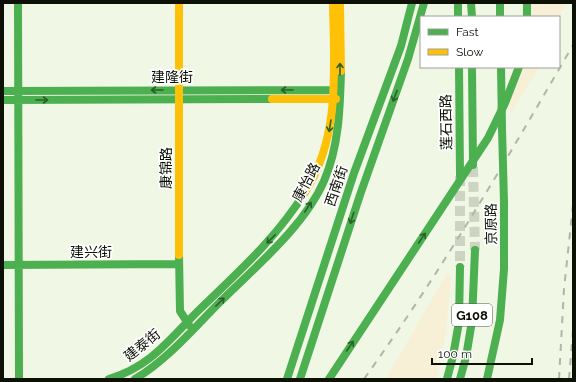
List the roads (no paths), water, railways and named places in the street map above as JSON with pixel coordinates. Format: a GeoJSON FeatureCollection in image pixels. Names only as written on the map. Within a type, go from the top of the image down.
{"type":"FeatureCollection","features":[{"type":"Feature","properties":{"kind":"main road"},"geometry":{"type":"LineString","coordinates":[[18,3],[19,379]]}},
{"type":"Feature","properties":{"kind":"main road","name":"康锦路"},"geometry":{"type":"LineString","coordinates":[[179,3],[180,311],[189,326]]}},
{"type":"Feature","properties":{"kind":"main road","name":"康怡路"},"geometry":{"type":"LineString","coordinates":[[189,326],[288,234],[308,208],[319,190],[330,165],[339,122],[336,94],[333,3]]}},
{"type":"Feature","properties":{"kind":"main road","name":"康怡路"},"geometry":{"type":"LineString","coordinates":[[336,94],[340,3]]}},
{"type":"Feature","properties":{"kind":"main road","name":"西南街"},"geometry":{"type":"LineString","coordinates":[[287,379],[354,174],[401,46],[412,3]]}},
{"type":"Feature","properties":{"kind":"main road"},"geometry":{"type":"LineString","coordinates":[[420,16],[424,3]]}},
{"type":"Feature","properties":{"kind":"main road"},"geometry":{"type":"LineString","coordinates":[[458,3],[458,16]]}},
{"type":"Feature","properties":{"kind":"main road"},"geometry":{"type":"LineString","coordinates":[[471,3],[472,16]]}},
{"type":"Feature","properties":{"kind":"main road"},"geometry":{"type":"LineString","coordinates":[[500,3],[500,16]]}},
{"type":"Feature","properties":{"kind":"main road"},"geometry":{"type":"LineString","coordinates":[[527,16],[528,3]]}},
{"type":"Feature","properties":{"kind":"main road"},"geometry":{"type":"LineString","coordinates":[[300,379],[360,195],[408,59],[420,17]]}},
{"type":"Feature","properties":{"kind":"main road","name":"莲石西路"},"geometry":{"type":"LineString","coordinates":[[459,68],[460,176]]}},
{"type":"Feature","properties":{"kind":"main road","name":"莲石西路"},"geometry":{"type":"LineString","coordinates":[[472,68],[473,168]]}},
{"type":"Feature","properties":{"kind":"main road","name":"京原路"},"geometry":{"type":"LineString","coordinates":[[487,379],[500,320],[504,269],[501,68]]}},
{"type":"Feature","properties":{"kind":"main road"},"geometry":{"type":"LineString","coordinates":[[329,379],[488,138],[505,104],[519,68]]}},
{"type":"Feature","properties":{"kind":"main road","name":"建隆街"},"geometry":{"type":"LineString","coordinates":[[3,91],[179,90],[336,94]]}},
{"type":"Feature","properties":{"kind":"main road","name":"建隆街"},"geometry":{"type":"LineString","coordinates":[[3,100],[179,99],[336,94]]}},
{"type":"Feature","properties":{"kind":"main road","name":"G108"},"geometry":{"type":"LineString","coordinates":[[460,379],[466,357],[472,321],[475,250]]}},
{"type":"Feature","properties":{"kind":"main road","name":"建兴街"},"geometry":{"type":"LineString","coordinates":[[3,265],[179,264]]}},
{"type":"Feature","properties":{"kind":"main road","name":"G108"},"geometry":{"type":"LineString","coordinates":[[447,379],[459,322],[460,267]]}},
{"type":"Feature","properties":{"kind":"main road","name":"建泰街"},"geometry":{"type":"LineString","coordinates":[[109,379],[129,373],[189,326]]}},
{"type":"Feature","properties":{"kind":"main road","name":"建泰街"},"geometry":{"type":"LineString","coordinates":[[135,379],[150,370],[189,326]]}},
{"type":"Feature","properties":{"kind":"tunnel"},"geometry":{"type":"LineString","coordinates":[[473,167],[475,250]]}},
{"type":"Feature","properties":{"kind":"tunnel"},"geometry":{"type":"LineString","coordinates":[[460,176],[460,267]]}},
{"type":"Feature","properties":{"kind":"railway"},"geometry":{"type":"LineString","coordinates":[[560,67],[573,45]]}},
{"type":"Feature","properties":{"kind":"railway"},"geometry":{"type":"LineString","coordinates":[[364,379],[420,298],[473,215],[560,68]]}},
{"type":"Feature","properties":{"kind":"railway"},"geometry":{"type":"LineString","coordinates":[[559,379],[564,289],[573,205]]}},
{"type":"Feature","properties":{"kind":"railway"},"geometry":{"type":"LineString","coordinates":[[569,379],[573,331]]}}]}
